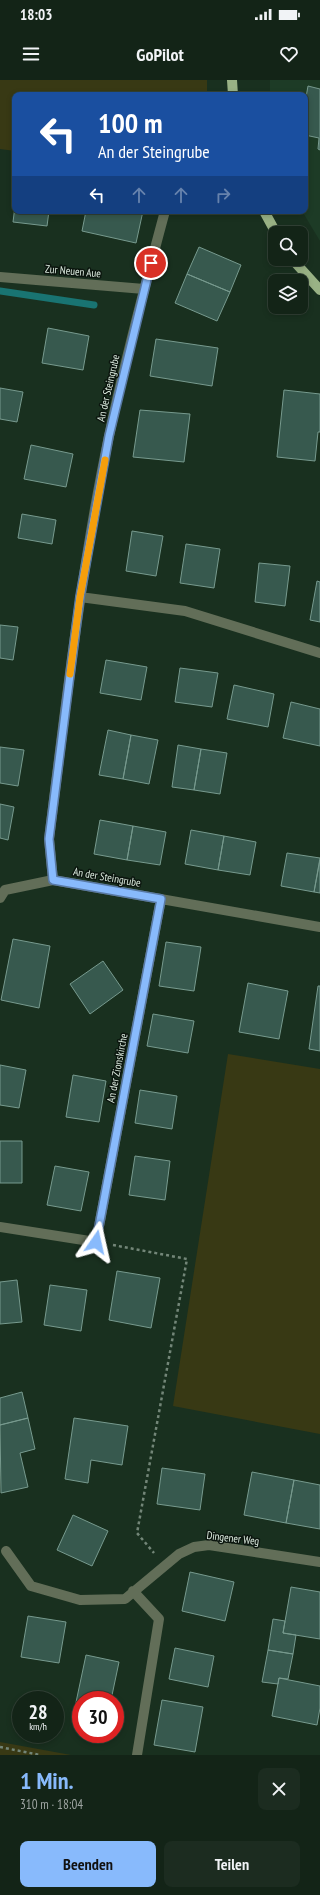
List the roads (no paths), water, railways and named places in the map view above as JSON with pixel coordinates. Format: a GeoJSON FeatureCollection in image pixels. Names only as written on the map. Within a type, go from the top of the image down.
{"type":"FeatureCollection","features":[{"type":"Feature","properties":{"kind":"main road"},"geometry":{"type":"LineString","coordinates":[[232,80],[233,92]]}},
{"type":"Feature","properties":{"kind":"main road"},"geometry":{"type":"LineString","coordinates":[[266,214],[272,226]]}},
{"type":"Feature","properties":{"kind":"main road"},"geometry":{"type":"LineString","coordinates":[[298,266],[320,290]]}},
{"type":"Feature","properties":{"kind":"street","name":"An der Steingrube"},"geometry":{"type":"LineString","coordinates":[[164,214],[144,289],[109,436],[80,597],[49,839],[53,880],[320,927]]}},
{"type":"Feature","properties":{"kind":"street","name":"Zur Neuen Aue"},"geometry":{"type":"LineString","coordinates":[[0,277],[144,289]]}},
{"type":"Feature","properties":{"kind":"street"},"geometry":{"type":"LineString","coordinates":[[80,597],[185,611],[320,653]]}},
{"type":"Feature","properties":{"kind":"street"},"geometry":{"type":"LineString","coordinates":[[0,898],[6,890],[53,880]]}},
{"type":"Feature","properties":{"kind":"street","name":"An der Zionskirche"},"geometry":{"type":"LineString","coordinates":[[0,1227],[96,1242],[161,899]]}},
{"type":"Feature","properties":{"kind":"street","name":"Dingener Weg"},"geometry":{"type":"LineString","coordinates":[[6,1551],[31,1586],[80,1600],[125,1599],[179,1554],[194,1547],[209,1545],[320,1562]]}},
{"type":"Feature","properties":{"kind":"street"},"geometry":{"type":"LineString","coordinates":[[133,1592],[158,1619],[137,1755]]}},
{"type":"Feature","properties":{"kind":"waterway"},"geometry":{"type":"LineString","coordinates":[[0,291],[94,305]]}}]}
